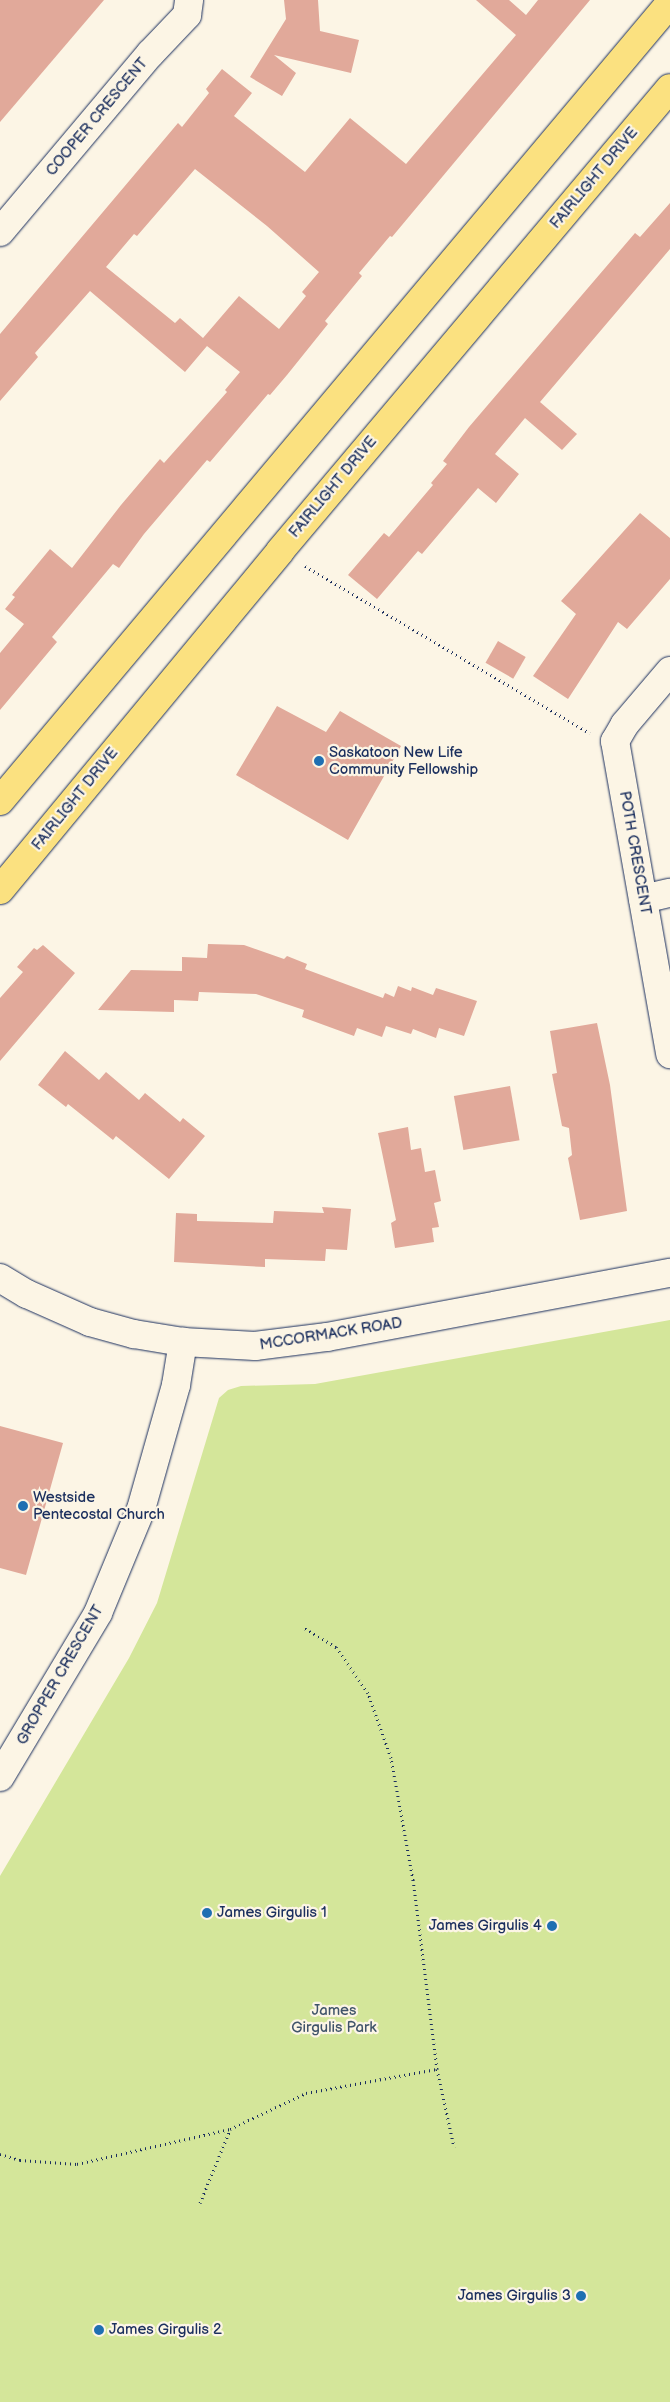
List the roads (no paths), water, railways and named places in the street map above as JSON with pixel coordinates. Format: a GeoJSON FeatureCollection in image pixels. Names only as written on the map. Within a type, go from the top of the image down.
{"type":"FeatureCollection","features":[{"type":"Feature","properties":{"kind":"main road"},"geometry":{"type":"LineString","coordinates":[[0,801],[670,3]]}},
{"type":"Feature","properties":{"kind":"main road","name":"FAIRLIGHT DRIVE"},"geometry":{"type":"LineString","coordinates":[[0,890],[280,551],[670,88]]}},
{"type":"Feature","properties":{"kind":"street","name":"COOPER CRESCENT"},"geometry":{"type":"LineString","coordinates":[[0,232],[150,54],[187,15],[189,0]]}},
{"type":"Feature","properties":{"kind":"street","name":"POTH CRESCENT"},"geometry":{"type":"LineString","coordinates":[[670,671],[625,724],[615,741],[670,1054]]}},
{"type":"Feature","properties":{"kind":"street"},"geometry":{"type":"LineString","coordinates":[[643,899],[670,894]]}},
{"type":"Feature","properties":{"kind":"street","name":"MCCORMACK ROAD"},"geometry":{"type":"LineString","coordinates":[[0,1278],[26,1294],[90,1322],[134,1334],[183,1342],[255,1346],[291,1343],[670,1273]]}},
{"type":"Feature","properties":{"kind":"street","name":"GROPPER CRESCENT"},"geometry":{"type":"LineString","coordinates":[[0,1777],[102,1604],[141,1509],[176,1385],[183,1342]]}},
{"type":"Feature","properties":{"kind":"place","name":"Saskatoon New Life Community Fellowship"},"geometry":{"type":"Point","coordinates":[319,761]}},
{"type":"Feature","properties":{"kind":"place","name":"Westside Pentecostal Church"},"geometry":{"type":"Point","coordinates":[23,1506]}},
{"type":"Feature","properties":{"kind":"place","name":"James Girgulis 1"},"geometry":{"type":"Point","coordinates":[207,1913]}},
{"type":"Feature","properties":{"kind":"place","name":"James Girgulis 4"},"geometry":{"type":"Point","coordinates":[552,1926]}},
{"type":"Feature","properties":{"kind":"place","name":"James Girgulis 3"},"geometry":{"type":"Point","coordinates":[581,2296]}},
{"type":"Feature","properties":{"kind":"place","name":"James Girgulis 2"},"geometry":{"type":"Point","coordinates":[99,2330]}},
{"type":"Feature","properties":{"kind":"park label","name":"James Girgulis Park"},"geometry":{"type":"Point","coordinates":[334,2018]}}]}
